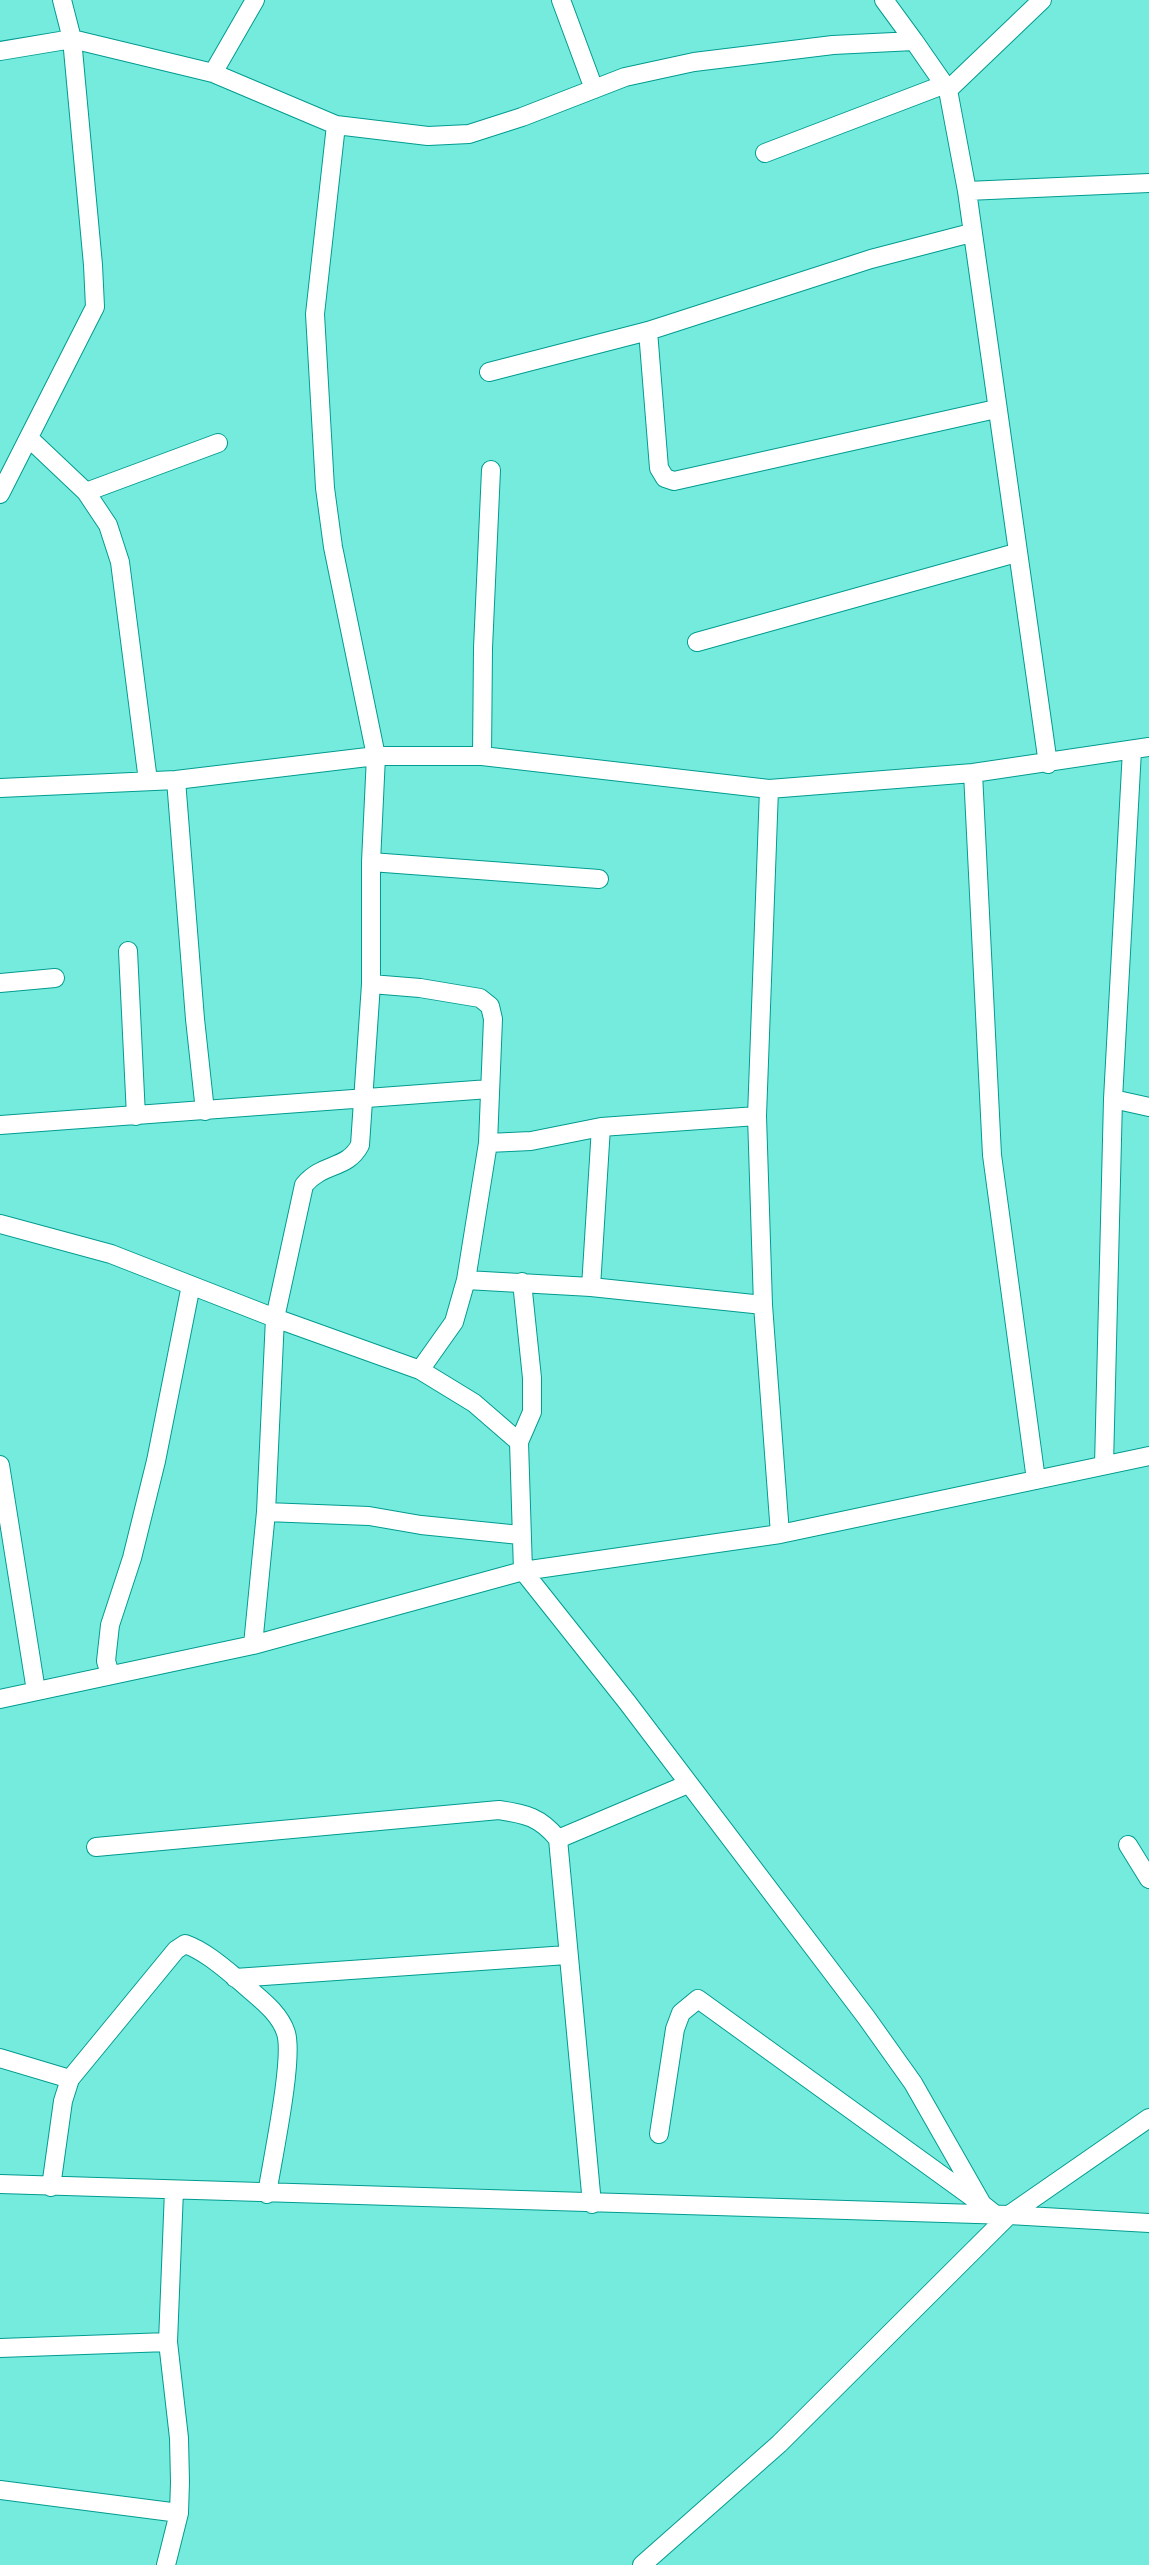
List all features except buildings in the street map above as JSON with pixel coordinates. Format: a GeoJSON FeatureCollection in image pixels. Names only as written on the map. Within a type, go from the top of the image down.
{"type":"FeatureCollection","features":[{"type":"Feature","properties":{"kind":"street"},"geometry":{"type":"LineString","coordinates":[[0,494],[95,307],[72,39],[62,0]]}},
{"type":"Feature","properties":{"kind":"street"},"geometry":{"type":"LineString","coordinates":[[213,73],[255,0]]}},
{"type":"Feature","properties":{"kind":"street"},"geometry":{"type":"LineString","coordinates":[[561,0],[594,89]]}},
{"type":"Feature","properties":{"kind":"street"},"geometry":{"type":"LineString","coordinates":[[884,0],[946,88],[967,191],[1048,764]]}},
{"type":"Feature","properties":{"kind":"street"},"geometry":{"type":"LineString","coordinates":[[765,153],[946,88],[1042,0]]}},
{"type":"Feature","properties":{"kind":"street"},"geometry":{"type":"LineString","coordinates":[[0,51],[72,39],[213,73],[336,125],[428,136],[469,134],[625,77],[694,62],[833,45],[914,41]]}},
{"type":"Feature","properties":{"kind":"street"},"geometry":{"type":"LineString","coordinates":[[253,1645],[266,1512],[275,1318],[304,1185],[314,1173],[344,1163],[360,1145],[371,984],[371,862],[376,756],[333,547],[325,488],[315,314],[336,125]]}},
{"type":"Feature","properties":{"kind":"street"},"geometry":{"type":"LineString","coordinates":[[967,191],[1149,183]]}},
{"type":"Feature","properties":{"kind":"street"},"geometry":{"type":"LineString","coordinates":[[489,372],[648,331],[871,259],[971,233]]}},
{"type":"Feature","properties":{"kind":"street"},"geometry":{"type":"LineString","coordinates":[[648,331],[659,468],[665,478],[674,481],[996,409]]}},
{"type":"Feature","properties":{"kind":"street"},"geometry":{"type":"LineString","coordinates":[[30,439],[86,492],[108,525],[120,562],[148,781]]}},
{"type":"Feature","properties":{"kind":"street"},"geometry":{"type":"LineString","coordinates":[[86,492],[218,443]]}},
{"type":"Feature","properties":{"kind":"street"},"geometry":{"type":"LineString","coordinates":[[482,756],[491,470]]}},
{"type":"Feature","properties":{"kind":"street"},"geometry":{"type":"LineString","coordinates":[[697,642],[1016,553]]}},
{"type":"Feature","properties":{"kind":"street"},"geometry":{"type":"LineString","coordinates":[[0,788],[176,780],[376,756],[482,756],[769,789],[973,773],[1140,748],[1113,1099],[1104,1465]]}},
{"type":"Feature","properties":{"kind":"street"},"geometry":{"type":"LineString","coordinates":[[973,773],[992,1155],[1036,1480]]}},
{"type":"Feature","properties":{"kind":"street"},"geometry":{"type":"LineString","coordinates":[[176,780],[205,1111]]}},
{"type":"Feature","properties":{"kind":"street"},"geometry":{"type":"LineString","coordinates":[[769,789],[757,1116],[763,1305],[780,1534]]}},
{"type":"Feature","properties":{"kind":"street"},"geometry":{"type":"LineString","coordinates":[[371,862],[599,879]]}},
{"type":"Feature","properties":{"kind":"street"},"geometry":{"type":"LineString","coordinates":[[128,951],[136,1116]]}},
{"type":"Feature","properties":{"kind":"street"},"geometry":{"type":"LineString","coordinates":[[0,983],[55,978]]}},
{"type":"Feature","properties":{"kind":"street"},"geometry":{"type":"LineString","coordinates":[[371,984],[480,998],[490,1006],[493,1019],[488,1143],[466,1280],[454,1322],[420,1370]]}},
{"type":"Feature","properties":{"kind":"street"},"geometry":{"type":"LineString","coordinates":[[0,1125],[489,1089]]}},
{"type":"Feature","properties":{"kind":"street"},"geometry":{"type":"LineString","coordinates":[[1113,1099],[1149,1107]]}},
{"type":"Feature","properties":{"kind":"street"},"geometry":{"type":"LineString","coordinates":[[488,1143],[531,1141],[601,1127],[757,1116]]}},
{"type":"Feature","properties":{"kind":"street"},"geometry":{"type":"LineString","coordinates":[[591,1287],[601,1127]]}},
{"type":"Feature","properties":{"kind":"street"},"geometry":{"type":"LineString","coordinates":[[0,1224],[111,1254],[420,1370],[474,1403],[519,1442]]}},
{"type":"Feature","properties":{"kind":"street"},"geometry":{"type":"LineString","coordinates":[[466,1280],[591,1287],[763,1305]]}},
{"type":"Feature","properties":{"kind":"street"},"geometry":{"type":"LineString","coordinates":[[522,1282],[532,1378],[532,1412],[519,1442],[523,1571],[627,1702],[866,2017],[913,2083],[982,2204]]}},
{"type":"Feature","properties":{"kind":"street"},"geometry":{"type":"LineString","coordinates":[[110,1674],[106,1661],[110,1625],[132,1558],[156,1461],[191,1285]]}},
{"type":"Feature","properties":{"kind":"street"},"geometry":{"type":"LineString","coordinates":[[0,1699],[253,1645],[523,1571],[780,1534],[1149,1456]]}},
{"type":"Feature","properties":{"kind":"street"},"geometry":{"type":"LineString","coordinates":[[0,1465],[36,1691]]}},
{"type":"Feature","properties":{"kind":"street"},"geometry":{"type":"LineString","coordinates":[[266,1512],[369,1516],[421,1525],[520,1535]]}},
{"type":"Feature","properties":{"kind":"street"},"geometry":{"type":"LineString","coordinates":[[558,1839],[688,1784]]}},
{"type":"Feature","properties":{"kind":"street"},"geometry":{"type":"LineString","coordinates":[[96,1847],[499,1810],[527,1814],[550,1829],[558,1839],[592,2204]]}},
{"type":"Feature","properties":{"kind":"street"},"geometry":{"type":"LineString","coordinates":[[1128,1845],[1149,1879]]}},
{"type":"Feature","properties":{"kind":"street"},"geometry":{"type":"LineString","coordinates":[[51,2187],[63,2101],[70,2079],[176,1950],[185,1944],[197,1948],[273,2011],[286,2033],[288,2058],[267,2194]]}},
{"type":"Feature","properties":{"kind":"street"},"geometry":{"type":"LineString","coordinates":[[235,1978],[567,1955]]}},
{"type":"Feature","properties":{"kind":"street"},"geometry":{"type":"LineString","coordinates":[[659,2134],[675,2029],[681,2013],[698,1999],[1003,2216]]}},
{"type":"Feature","properties":{"kind":"street"},"geometry":{"type":"LineString","coordinates":[[0,2058],[70,2079]]}},
{"type":"Feature","properties":{"kind":"street"},"geometry":{"type":"LineString","coordinates":[[642,2565],[779,2444],[1003,2216],[1149,2118]]}},
{"type":"Feature","properties":{"kind":"street"},"geometry":{"type":"LineString","coordinates":[[0,2184],[1149,2223]]}},
{"type":"Feature","properties":{"kind":"street"},"geometry":{"type":"LineString","coordinates":[[166,2565],[179,2513],[179,2438],[168,2342],[174,2190]]}},
{"type":"Feature","properties":{"kind":"street"},"geometry":{"type":"LineString","coordinates":[[0,2348],[168,2342]]}},
{"type":"Feature","properties":{"kind":"street"},"geometry":{"type":"LineString","coordinates":[[0,2490],[179,2513]]}}]}
